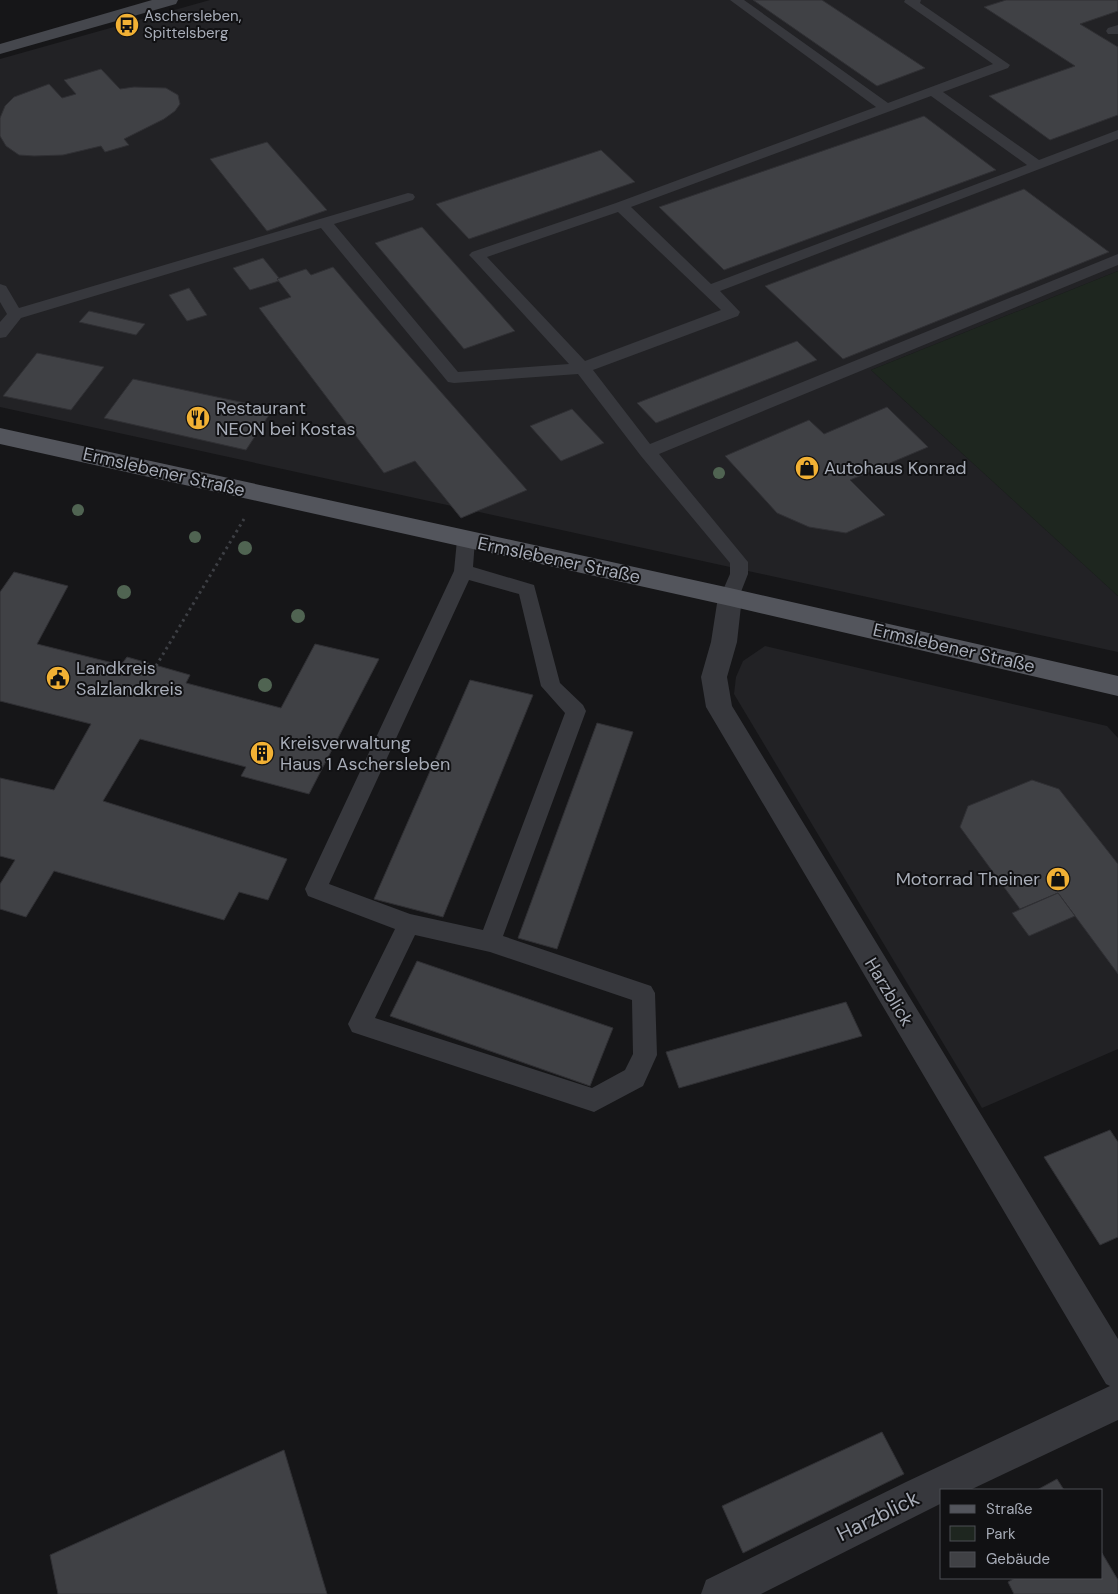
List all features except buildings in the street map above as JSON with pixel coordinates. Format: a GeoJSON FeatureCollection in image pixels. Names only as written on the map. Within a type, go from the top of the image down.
{"type":"FeatureCollection","features":[{"type":"Feature","properties":{"kind":"main road"},"geometry":{"type":"LineString","coordinates":[[0,49],[170,0]]}},
{"type":"Feature","properties":{"kind":"main road","name":"Ermslebener Straße"},"geometry":{"type":"LineString","coordinates":[[0,436],[730,597],[1118,686]]}},
{"type":"Feature","properties":{"kind":"street","name":"Harzblick"},"geometry":{"type":"LineString","coordinates":[[730,597],[724,642],[714,677],[719,707],[1118,1372]]}},
{"type":"Feature","properties":{"kind":"street","name":"Harzblick"},"geometry":{"type":"LineString","coordinates":[[720,1594],[919,1495],[1118,1401]]}},
{"type":"Feature","properties":{"kind":"lane"},"geometry":{"type":"LineString","coordinates":[[736,0],[886,108]]}},
{"type":"Feature","properties":{"kind":"lane"},"geometry":{"type":"LineString","coordinates":[[730,597],[739,574],[739,562],[647,452],[582,368],[478,255],[621,206],[1003,65],[910,2],[916,0]]}},
{"type":"Feature","properties":{"kind":"lane"},"geometry":{"type":"LineString","coordinates":[[933,91],[1038,166]]}},
{"type":"Feature","properties":{"kind":"lane"},"geometry":{"type":"LineString","coordinates":[[709,290],[1118,134]]}},
{"type":"Feature","properties":{"kind":"lane"},"geometry":{"type":"LineString","coordinates":[[0,333],[15,314],[408,197]]}},
{"type":"Feature","properties":{"kind":"lane"},"geometry":{"type":"LineString","coordinates":[[324,222],[454,378],[582,368],[732,312],[621,206]]}},
{"type":"Feature","properties":{"kind":"lane"},"geometry":{"type":"LineString","coordinates":[[647,452],[1118,259]]}},
{"type":"Feature","properties":{"kind":"lane"},"geometry":{"type":"LineString","coordinates":[[0,289],[15,314]]}},
{"type":"Feature","properties":{"kind":"lane"},"geometry":{"type":"LineString","coordinates":[[408,924],[360,1024],[594,1100],[634,1078],[645,1055],[643,993],[490,942],[408,924],[316,889],[463,571],[466,540]]}},
{"type":"Feature","properties":{"kind":"lane"},"geometry":{"type":"LineString","coordinates":[[463,571],[527,590],[550,686],[576,711],[490,942]]}},
{"type":"Feature","properties":{"kind":"path"},"geometry":{"type":"LineString","coordinates":[[156,666],[259,494]]}},
{"type":"Feature","properties":{"kind":"shaded area"},"geometry":{"type":"Polygon","coordinates":[[[210,0],[1118,0],[1118,271],[871,370],[1118,596],[1118,652],[0,407],[0,59],[210,0]]]}},
{"type":"Feature","properties":{"kind":"shaded area"},"geometry":{"type":"Polygon","coordinates":[[[765,646],[1107,726],[1118,738],[1118,1049],[982,1108],[734,694],[736,677],[743,661],[765,646]]]}},
{"type":"Feature","properties":{"kind":"green space"},"geometry":{"type":"Polygon","coordinates":[[[1118,271],[1118,596],[871,370],[1118,271]]]}},
{"type":"Feature","properties":{"kind":"place","name":"Aschersleben, Spittelsberg"},"geometry":{"type":"Point","coordinates":[127,25]}},
{"type":"Feature","properties":{"kind":"place","name":"Restaurant NEON bei Kostas"},"geometry":{"type":"Point","coordinates":[198,418]}},
{"type":"Feature","properties":{"kind":"place","name":"Autohaus Konrad"},"geometry":{"type":"Point","coordinates":[807,468]}},
{"type":"Feature","properties":{"kind":"place","name":"Landkreis Salzlandkreis"},"geometry":{"type":"Point","coordinates":[58,678]}},
{"type":"Feature","properties":{"kind":"place","name":"Kreisverwaltung Haus 1 Aschersleben"},"geometry":{"type":"Point","coordinates":[262,753]}},
{"type":"Feature","properties":{"kind":"place","name":"Motorrad Theiner"},"geometry":{"type":"Point","coordinates":[1058,879]}}]}
